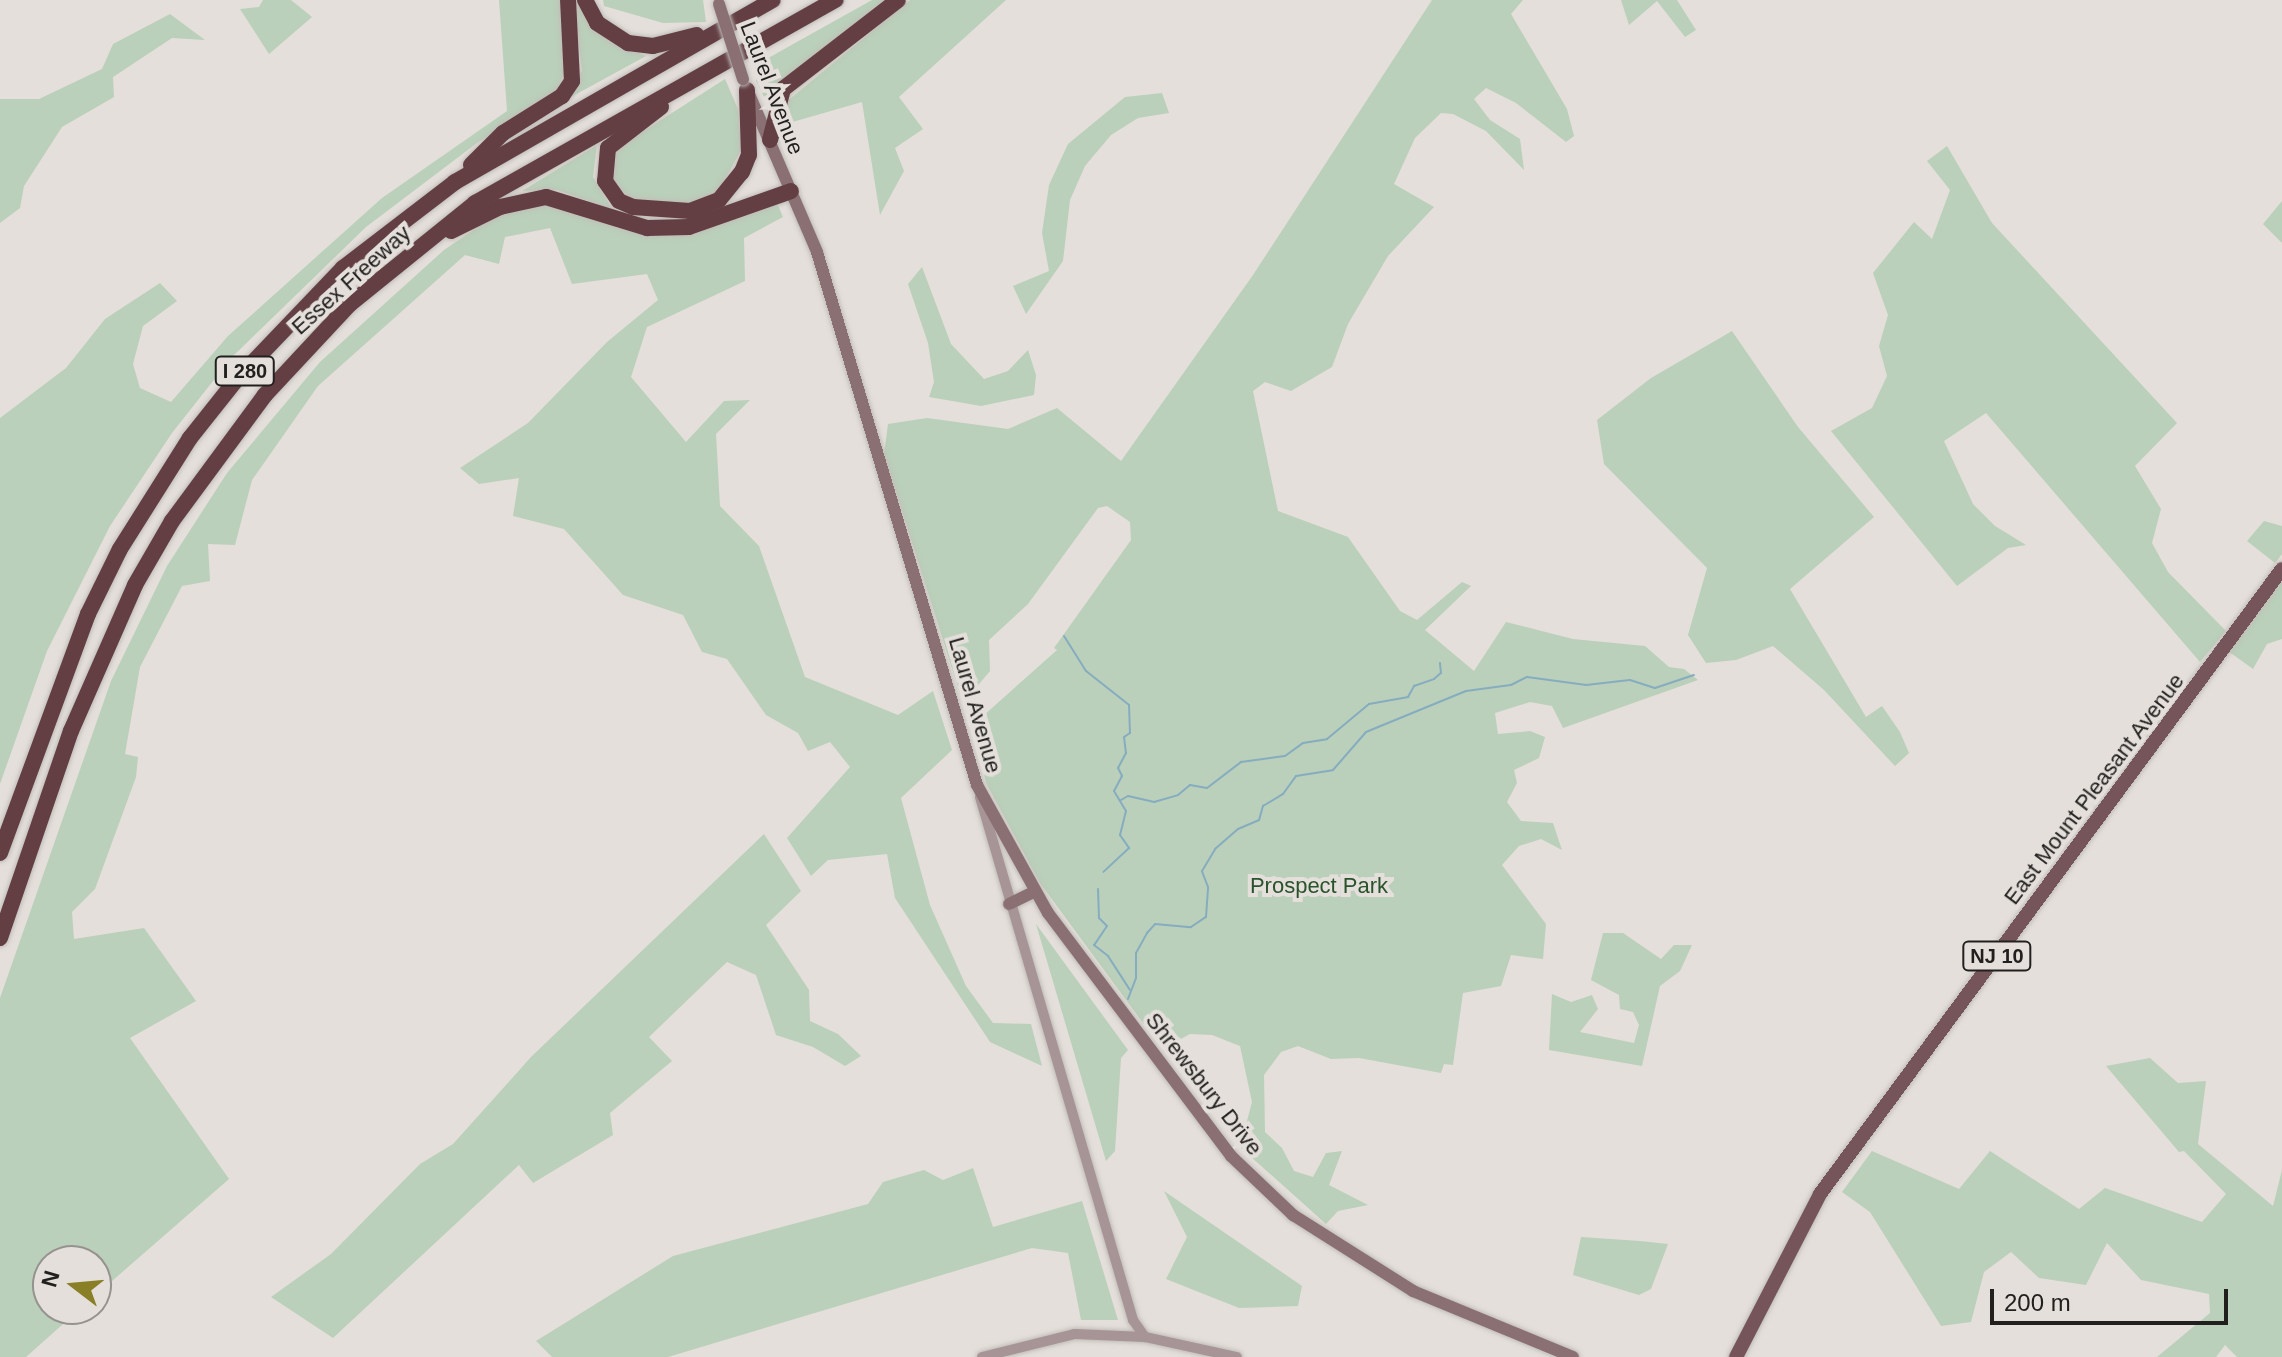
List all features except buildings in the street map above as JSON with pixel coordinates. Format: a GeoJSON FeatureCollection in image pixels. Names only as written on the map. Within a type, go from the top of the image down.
{"type":"FeatureCollection","features":[{"type":"Feature","properties":{"kind":"highway"},"geometry":{"type":"LineString","coordinates":[[455,182],[503,133],[562,96],[572,81],[568,0]]}},
{"type":"Feature","properties":{"kind":"highway"},"geometry":{"type":"LineString","coordinates":[[585,0],[604,29],[641,46],[692,37],[757,9]]}},
{"type":"Feature","properties":{"kind":"highway","name":"Essex Freeway"},"geometry":{"type":"LineString","coordinates":[[0,853],[88,614],[120,549],[190,438],[237,379],[343,268],[455,182],[773,0]]}},
{"type":"Feature","properties":{"kind":"highway","name":"Essex Freeway"},"geometry":{"type":"LineString","coordinates":[[0,938],[106,644],[172,521],[274,384],[350,304],[475,203],[576,142],[836,0]]}},
{"type":"Feature","properties":{"kind":"highway"},"geometry":{"type":"LineString","coordinates":[[770,140],[783,89],[898,0]]}},
{"type":"Feature","properties":{"kind":"highway"},"geometry":{"type":"LineString","coordinates":[[745,85],[749,155],[719,200],[671,213],[633,207],[610,192],[603,169],[608,148],[619,135],[790,23]]}},
{"type":"Feature","properties":{"kind":"highway"},"geometry":{"type":"LineString","coordinates":[[417,247],[500,207],[528,199],[546,197],[628,223],[667,229],[709,223],[791,191]]}},
{"type":"Feature","properties":{"kind":"main road","name":"Laurel Avenue"},"geometry":{"type":"LineString","coordinates":[[718,2],[745,85],[791,191],[838,315],[977,785]]}},
{"type":"Feature","properties":{"kind":"main road","name":"East Mount Pleasant Avenue"},"geometry":{"type":"LineString","coordinates":[[1736,1357],[1820,1194],[2282,569]]}},
{"type":"Feature","properties":{"kind":"main road","name":"Shrewsbury Drive"},"geometry":{"type":"LineString","coordinates":[[977,785],[1034,892],[1231,1156],[1293,1215],[1413,1291],[1573,1357]]}},
{"type":"Feature","properties":{"kind":"main road"},"geometry":{"type":"LineString","coordinates":[[1009,904],[1034,892]]}},
{"type":"Feature","properties":{"kind":"street","name":"Laurel Avenue"},"geometry":{"type":"LineString","coordinates":[[977,785],[1009,904],[1133,1320],[1145,1337]]}},
{"type":"Feature","properties":{"kind":"street"},"geometry":{"type":"LineString","coordinates":[[982,1357],[1066,1335],[1145,1337],[1237,1357]]}},
{"type":"Feature","properties":{"kind":"green space"},"geometry":{"type":"Polygon","coordinates":[[[263,0],[291,0],[312,17],[269,54],[240,9],[259,7],[263,0]]]}},
{"type":"Feature","properties":{"kind":"green space"},"geometry":{"type":"Polygon","coordinates":[[[499,0],[569,0],[569,62],[554,97],[477,143],[366,227],[232,357],[172,433],[110,526],[47,651],[0,784],[0,418],[66,368],[105,319],[160,283],[177,301],[143,326],[133,364],[140,388],[171,402],[228,336],[382,198],[507,111],[499,0]]]}},
{"type":"Feature","properties":{"kind":"green space"},"geometry":{"type":"Polygon","coordinates":[[[574,0],[608,41],[646,56],[562,102],[582,71],[574,0]]]}},
{"type":"Feature","properties":{"kind":"green space"},"geometry":{"type":"Polygon","coordinates":[[[603,0],[703,0],[706,22],[663,23],[604,6],[603,0]]]}},
{"type":"Feature","properties":{"kind":"green space"},"geometry":{"type":"Polygon","coordinates":[[[872,0],[885,0],[787,77],[768,105],[756,81],[761,62],[872,0]]]}},
{"type":"Feature","properties":{"kind":"green space"},"geometry":{"type":"Polygon","coordinates":[[[910,0],[1006,0],[899,97],[923,129],[895,148],[904,171],[880,215],[862,102],[782,125],[778,116],[780,107],[910,0]]]}},
{"type":"Feature","properties":{"kind":"green space","name":"Prospect Park"},"geometry":{"type":"Polygon","coordinates":[[[1432,0],[1523,0],[1511,14],[1567,109],[1574,136],[1566,142],[1516,103],[1486,88],[1474,99],[1490,120],[1520,139],[1524,170],[1486,131],[1453,114],[1441,113],[1415,138],[1394,184],[1434,207],[1388,256],[1348,324],[1332,367],[1291,391],[1265,382],[1253,391],[1278,511],[1348,537],[1400,611],[1417,620],[1462,582],[1471,586],[1425,630],[1474,671],[1506,622],[1573,639],[1645,646],[1669,667],[1684,669],[1698,680],[1563,728],[1552,706],[1530,702],[1495,713],[1498,734],[1530,731],[1545,737],[1539,758],[1514,770],[1517,783],[1507,802],[1521,821],[1553,823],[1562,850],[1541,839],[1519,846],[1502,865],[1546,924],[1543,959],[1511,955],[1501,986],[1463,993],[1453,1065],[1444,1064],[1441,1073],[1359,1058],[1331,1059],[1298,1046],[1281,1052],[1264,1075],[1265,1132],[1282,1148],[1294,1171],[1313,1177],[1326,1153],[1342,1151],[1329,1185],[1368,1205],[1338,1211],[1326,1224],[1240,1147],[1252,1102],[1240,1046],[1212,1035],[1190,1034],[1164,1048],[1154,1038],[1040,883],[986,783],[973,725],[1057,650],[1054,648],[1131,540],[1130,522],[1107,506],[1098,508],[1028,604],[989,640],[990,671],[963,703],[884,454],[888,424],[927,418],[1008,429],[1057,408],[1121,461],[1253,275],[1432,0]]]}},
{"type":"Feature","properties":{"kind":"green space"},"geometry":{"type":"Polygon","coordinates":[[[1621,0],[1677,0],[1696,30],[1685,37],[1657,1],[1629,25],[1621,0]]]}},
{"type":"Feature","properties":{"kind":"green space"},"geometry":{"type":"Polygon","coordinates":[[[170,14],[205,40],[172,38],[113,77],[114,97],[62,127],[24,186],[20,208],[0,223],[0,99],[39,99],[102,69],[113,44],[170,14]]]}},
{"type":"Feature","properties":{"kind":"green space"},"geometry":{"type":"Polygon","coordinates":[[[725,79],[738,109],[742,148],[719,191],[700,203],[669,204],[632,200],[612,182],[614,150],[725,79]]]}},
{"type":"Feature","properties":{"kind":"green space"},"geometry":{"type":"Polygon","coordinates":[[[1162,93],[1169,113],[1138,118],[1111,135],[1085,166],[1070,200],[1063,261],[1026,314],[1013,286],[1049,271],[1042,233],[1049,185],[1068,144],[1125,97],[1162,93]]]}},
{"type":"Feature","properties":{"kind":"green space"},"geometry":{"type":"Polygon","coordinates":[[[597,145],[593,177],[612,209],[557,190],[522,191],[597,145]]]}},
{"type":"Feature","properties":{"kind":"green space"},"geometry":{"type":"Polygon","coordinates":[[[1947,146],[1992,223],[2177,423],[2135,466],[2161,509],[2152,543],[2168,572],[2226,631],[2200,662],[1986,413],[1944,441],[1973,504],[1995,526],[2026,545],[2008,548],[1957,586],[1831,431],[1872,408],[1887,376],[1879,346],[1888,315],[1873,273],[1914,222],[1932,239],[1950,190],[1927,161],[1947,146]]]}},
{"type":"Feature","properties":{"kind":"green space"},"geometry":{"type":"Polygon","coordinates":[[[776,201],[783,217],[744,238],[745,281],[647,327],[631,377],[686,442],[724,401],[750,400],[716,434],[720,506],[759,546],[805,677],[898,715],[933,691],[952,750],[901,798],[930,905],[966,986],[993,1023],[1031,1024],[1042,1066],[990,1042],[895,898],[887,854],[828,860],[811,876],[787,838],[850,767],[830,742],[808,751],[798,733],[766,715],[727,659],[702,652],[683,615],[623,595],[564,529],[513,516],[519,478],[479,484],[460,468],[528,423],[607,342],[658,300],[647,274],[572,284],[550,228],[505,237],[499,264],[465,255],[318,386],[252,480],[235,545],[208,544],[210,581],[182,586],[140,667],[125,754],[138,757],[136,777],[95,889],[72,912],[74,939],[144,928],[196,1001],[130,1038],[229,1179],[112,1281],[112,1245],[32,1245],[32,1325],[62,1325],[26,1357],[0,1357],[0,998],[111,681],[167,566],[227,473],[320,362],[444,250],[491,218],[552,203],[638,233],[692,235],[776,201]]]}},
{"type":"Feature","properties":{"kind":"green space"},"geometry":{"type":"Polygon","coordinates":[[[2282,201],[2282,243],[2263,224],[2282,201]]]}},
{"type":"Feature","properties":{"kind":"green space"},"geometry":{"type":"Polygon","coordinates":[[[922,267],[951,344],[984,379],[1008,371],[1028,350],[1036,375],[1034,395],[981,406],[929,397],[934,382],[928,343],[908,284],[922,267]]]}},
{"type":"Feature","properties":{"kind":"green space"},"geometry":{"type":"Polygon","coordinates":[[[1732,331],[1798,427],[1874,517],[1790,589],[1866,717],[1882,706],[1900,732],[1909,753],[1895,766],[1824,690],[1773,646],[1736,660],[1706,663],[1688,635],[1707,568],[1604,464],[1597,420],[1651,378],[1732,331]]]}},
{"type":"Feature","properties":{"kind":"green space"},"geometry":{"type":"Polygon","coordinates":[[[2264,521],[2282,526],[2282,554],[2275,563],[2247,541],[2264,521]]]}},
{"type":"Feature","properties":{"kind":"green space"},"geometry":{"type":"Polygon","coordinates":[[[2282,575],[2282,639],[2267,644],[2253,669],[2228,651],[2282,575]]]}},
{"type":"Feature","properties":{"kind":"green space"},"geometry":{"type":"Polygon","coordinates":[[[764,834],[801,891],[766,925],[809,990],[810,1021],[838,1034],[861,1056],[845,1066],[813,1047],[776,1035],[756,975],[727,962],[649,1037],[672,1061],[610,1113],[613,1135],[533,1183],[519,1165],[333,1338],[271,1297],[331,1254],[420,1164],[453,1144],[531,1057],[764,834]]]}},
{"type":"Feature","properties":{"kind":"green space"},"geometry":{"type":"Polygon","coordinates":[[[1036,924],[1128,1050],[1121,1058],[1115,1151],[1106,1161],[1036,924]]]}},
{"type":"Feature","properties":{"kind":"green space"},"geometry":{"type":"Polygon","coordinates":[[[1603,933],[1623,933],[1661,959],[1674,945],[1692,945],[1680,971],[1660,986],[1642,1066],[1549,1050],[1552,994],[1571,1002],[1592,995],[1598,1009],[1580,1032],[1634,1043],[1639,1025],[1633,1012],[1620,1009],[1619,995],[1591,980],[1603,933]]]}},
{"type":"Feature","properties":{"kind":"green space"},"geometry":{"type":"Polygon","coordinates":[[[2150,1058],[2178,1083],[2206,1081],[2198,1144],[2273,1206],[2282,1170],[2282,1357],[2237,1357],[2225,1345],[2216,1357],[2157,1357],[2210,1313],[2209,1294],[2141,1280],[2107,1243],[2086,1285],[2039,1278],[2011,1252],[1984,1272],[1971,1322],[1941,1326],[1870,1212],[1842,1192],[1872,1151],[1959,1189],[1990,1151],[2079,1209],[2105,1188],[2202,1222],[2226,1194],[2184,1151],[2179,1152],[2106,1066],[2150,1058]]]}},
{"type":"Feature","properties":{"kind":"green space"},"geometry":{"type":"Polygon","coordinates":[[[973,1168],[993,1227],[1082,1201],[1118,1320],[1081,1320],[1068,1253],[1032,1248],[668,1357],[552,1357],[536,1341],[673,1256],[868,1204],[883,1182],[924,1170],[943,1180],[973,1168]]]}},
{"type":"Feature","properties":{"kind":"green space"},"geometry":{"type":"Polygon","coordinates":[[[1164,1191],[1302,1286],[1298,1306],[1239,1308],[1166,1279],[1187,1237],[1164,1191]]]}},
{"type":"Feature","properties":{"kind":"green space"},"geometry":{"type":"Polygon","coordinates":[[[1581,1237],[1668,1244],[1651,1289],[1639,1295],[1573,1275],[1581,1237]]]}},
{"type":"Feature","properties":{"kind":"waterway"},"geometry":{"type":"LineString","coordinates":[[1064,636],[1086,671],[1129,705],[1130,733],[1124,737],[1126,753],[1118,768],[1122,776],[1114,791],[1126,811],[1120,835],[1129,848],[1103,872]]}},
{"type":"Feature","properties":{"kind":"waterway"},"geometry":{"type":"LineString","coordinates":[[1121,800],[1128,796],[1154,802],[1178,795],[1190,785],[1207,788],[1241,762],[1285,756],[1303,743],[1327,739],[1369,704],[1408,697],[1414,686],[1441,673],[1440,663]]}},
{"type":"Feature","properties":{"kind":"waterway"},"geometry":{"type":"LineString","coordinates":[[1128,999],[1136,978],[1136,953],[1155,924],[1191,927],[1206,917],[1208,887],[1202,871],[1215,849],[1238,829],[1259,820],[1263,806],[1283,794],[1296,776],[1333,770],[1366,732],[1466,691],[1511,685],[1527,677],[1586,685],[1630,680],[1655,688],[1694,675]]}},
{"type":"Feature","properties":{"kind":"waterway"},"geometry":{"type":"LineString","coordinates":[[1098,889],[1099,918],[1107,926],[1094,945],[1108,956],[1130,990]]}}]}
